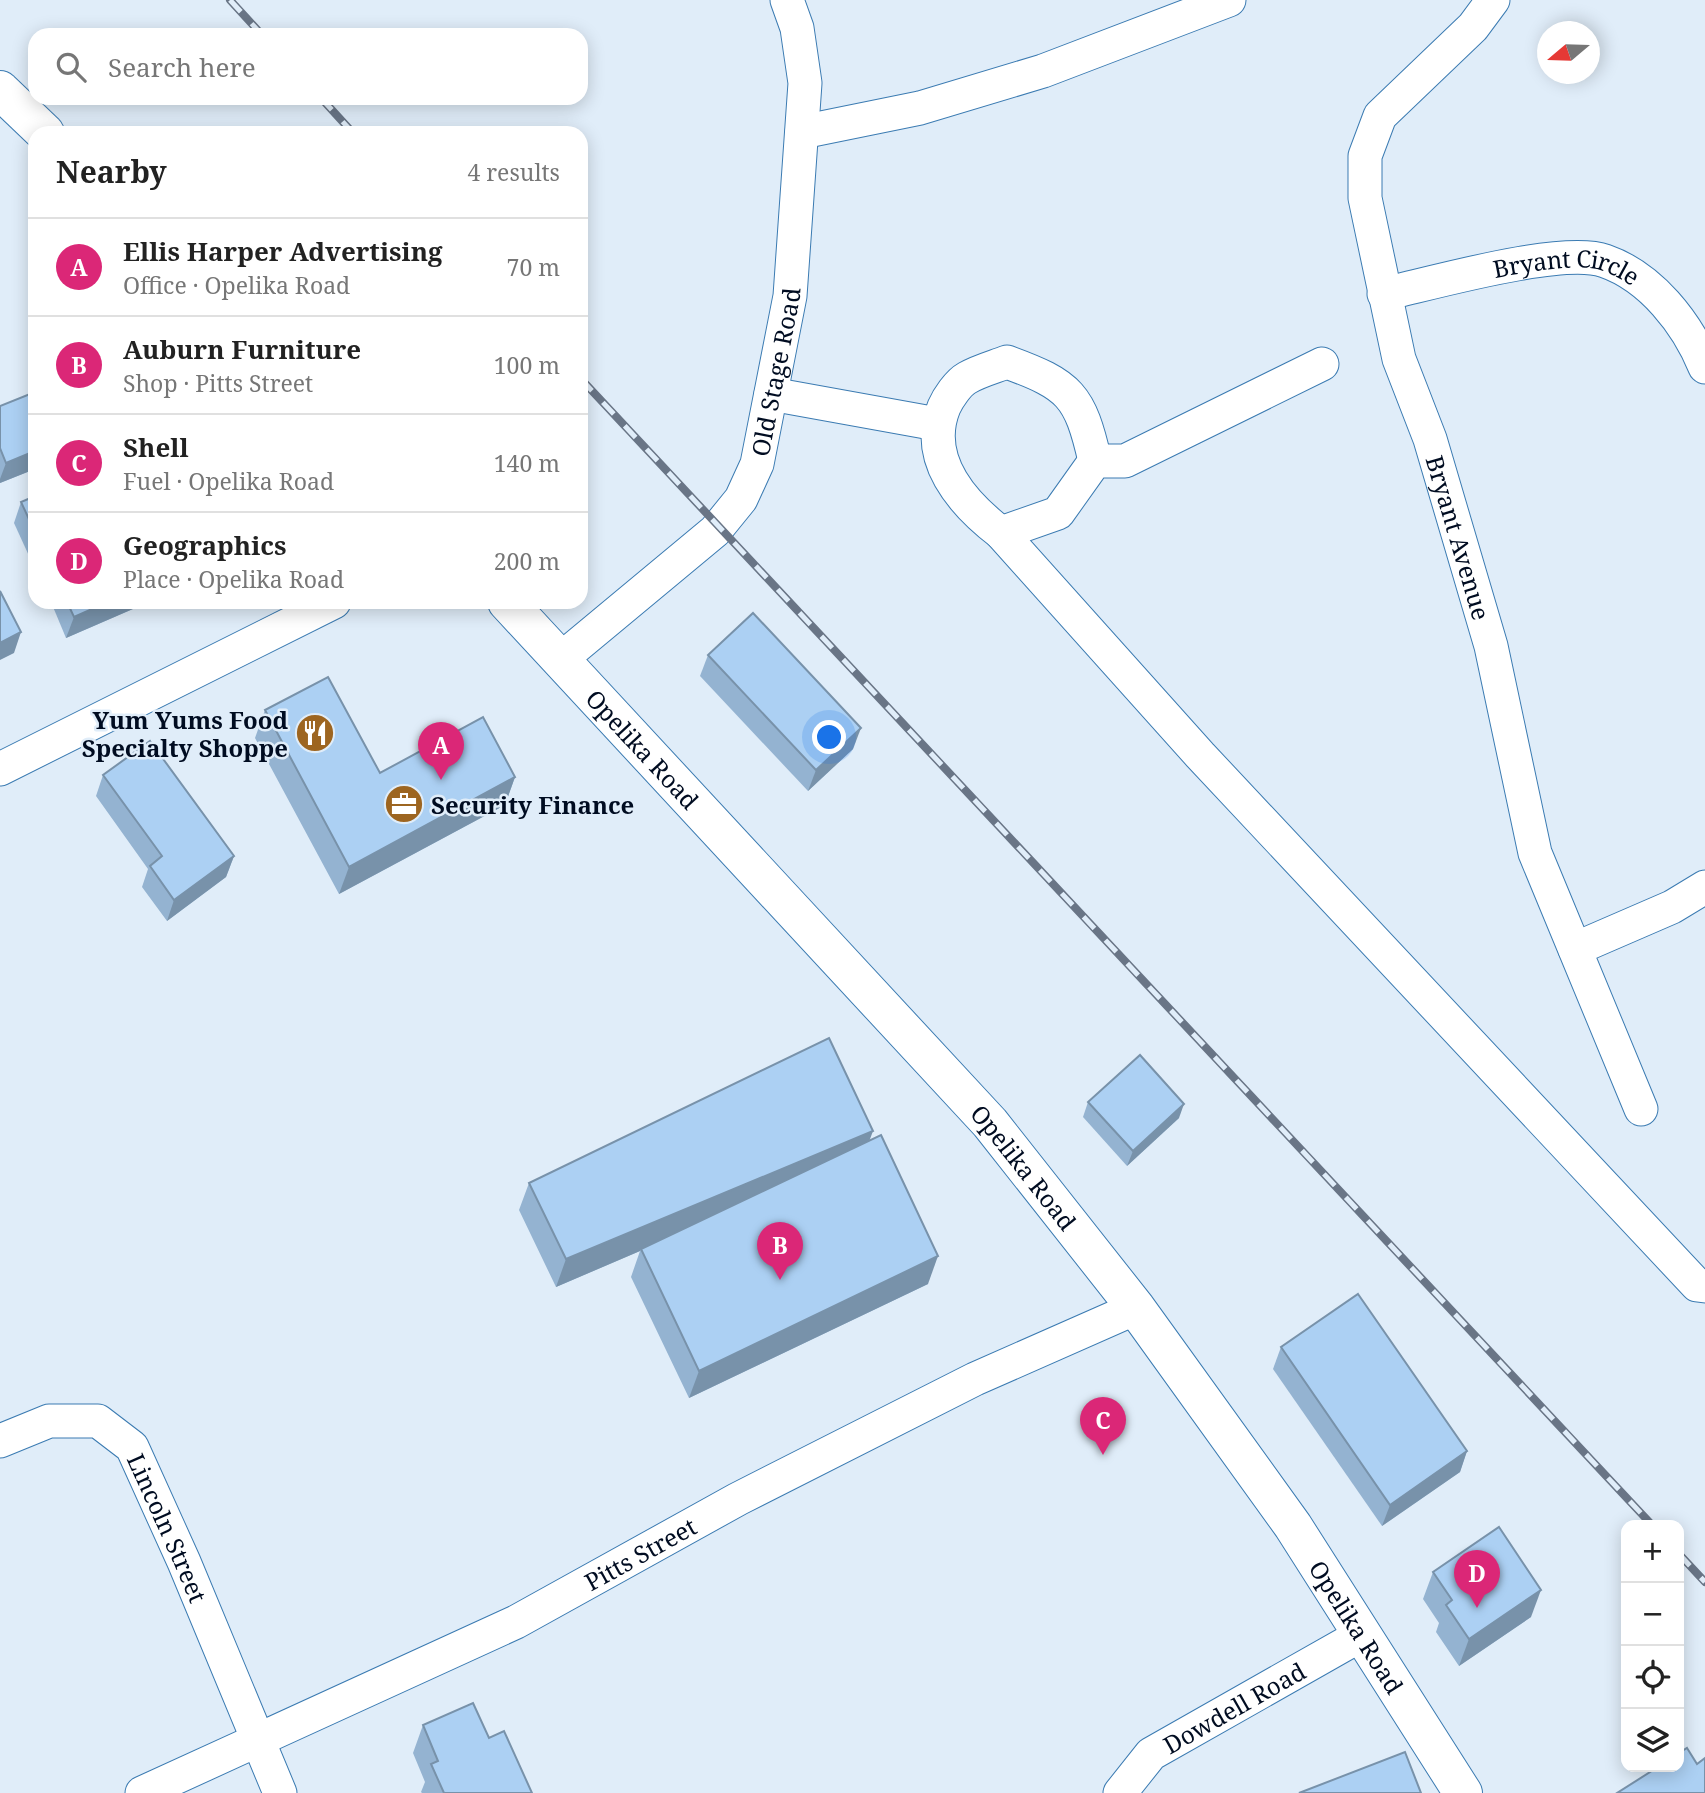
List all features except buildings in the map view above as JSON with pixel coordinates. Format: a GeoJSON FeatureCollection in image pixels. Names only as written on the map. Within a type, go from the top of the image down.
{"type":"FeatureCollection","features":[{"type":"Feature","properties":{"kind":"main road"},"geometry":{"type":"LineString","coordinates":[[0,90],[38,126]]}},
{"type":"Feature","properties":{"kind":"main road","name":"Opelika Road"},"geometry":{"type":"LineString","coordinates":[[514,609],[990,1123],[1136,1308],[1293,1526],[1463,1793]]}},
{"type":"Feature","properties":{"kind":"street","name":"Old Stage Road"},"geometry":{"type":"LineString","coordinates":[[561,659],[715,531],[741,499],[757,464],[790,296],[802,132],[805,83],[797,27],[787,0]]}},
{"type":"Feature","properties":{"kind":"street"},"geometry":{"type":"LineString","coordinates":[[802,132],[920,108],[1043,71],[1229,0]]}},
{"type":"Feature","properties":{"kind":"street","name":"Bryant Avenue"},"geometry":{"type":"LineString","coordinates":[[1493,0],[1473,27],[1380,116],[1365,156],[1365,198],[1399,359],[1430,439],[1491,646],[1535,853],[1641,1109]]}},
{"type":"Feature","properties":{"kind":"street","name":"Bryant Circle"},"geometry":{"type":"LineString","coordinates":[[1384,294],[1559,257],[1604,261],[1646,283],[1676,316],[1705,367]]}},
{"type":"Feature","properties":{"kind":"street"},"geometry":{"type":"LineString","coordinates":[[1001,533],[1058,513],[1095,461],[1087,427],[1074,401],[1051,378],[1007,362],[965,379],[947,401],[937,424],[944,471],[972,511],[1001,533],[1200,755],[1698,1285],[1705,1286]]}},
{"type":"Feature","properties":{"kind":"street"},"geometry":{"type":"LineString","coordinates":[[1095,461],[1125,461],[1322,364]]}},
{"type":"Feature","properties":{"kind":"street"},"geometry":{"type":"LineString","coordinates":[[771,394],[937,424]]}},
{"type":"Feature","properties":{"kind":"street"},"geometry":{"type":"LineString","coordinates":[[0,769],[320,609]]}},
{"type":"Feature","properties":{"kind":"street"},"geometry":{"type":"LineString","coordinates":[[1575,950],[1672,907],[1705,887]]}},
{"type":"Feature","properties":{"kind":"street","name":"Pitts Street"},"geometry":{"type":"LineString","coordinates":[[142,1793],[516,1622],[762,1487],[975,1380],[1136,1308]]}},
{"type":"Feature","properties":{"kind":"street","name":"Lincoln Street"},"geometry":{"type":"LineString","coordinates":[[0,1441],[49,1421],[98,1421],[132,1447],[184,1562],[281,1793]]}},
{"type":"Feature","properties":{"kind":"street","name":"Dowdell Road"},"geometry":{"type":"LineString","coordinates":[[1120,1793],[1151,1754],[1361,1635]]}},
{"type":"Feature","properties":{"kind":"railway"},"geometry":{"type":"LineString","coordinates":[[230,0],[256,28]]}},
{"type":"Feature","properties":{"kind":"railway"},"geometry":{"type":"LineString","coordinates":[[327,105],[347,126]]}},
{"type":"Feature","properties":{"kind":"railway"},"geometry":{"type":"LineString","coordinates":[[588,386],[1647,1520]]}},
{"type":"Feature","properties":{"kind":"railway"},"geometry":{"type":"LineString","coordinates":[[1684,1559],[1705,1582]]}},
{"type":"Feature","properties":{"kind":"place","name":"Yum Yums Food Specialty Shoppe"},"geometry":{"type":"Point","coordinates":[315,733]}},
{"type":"Feature","properties":{"kind":"place","name":"Ellis Harper Advertising"},"geometry":{"type":"Point","coordinates":[441,780]}},
{"type":"Feature","properties":{"kind":"place","name":"Security Finance"},"geometry":{"type":"Point","coordinates":[404,804]}},
{"type":"Feature","properties":{"kind":"place","name":"Auburn Furniture"},"geometry":{"type":"Point","coordinates":[780,1280]}},
{"type":"Feature","properties":{"kind":"place","name":"Shell"},"geometry":{"type":"Point","coordinates":[1103,1455]}},
{"type":"Feature","properties":{"kind":"place","name":"Geographics"},"geometry":{"type":"Point","coordinates":[1477,1608]}}]}
